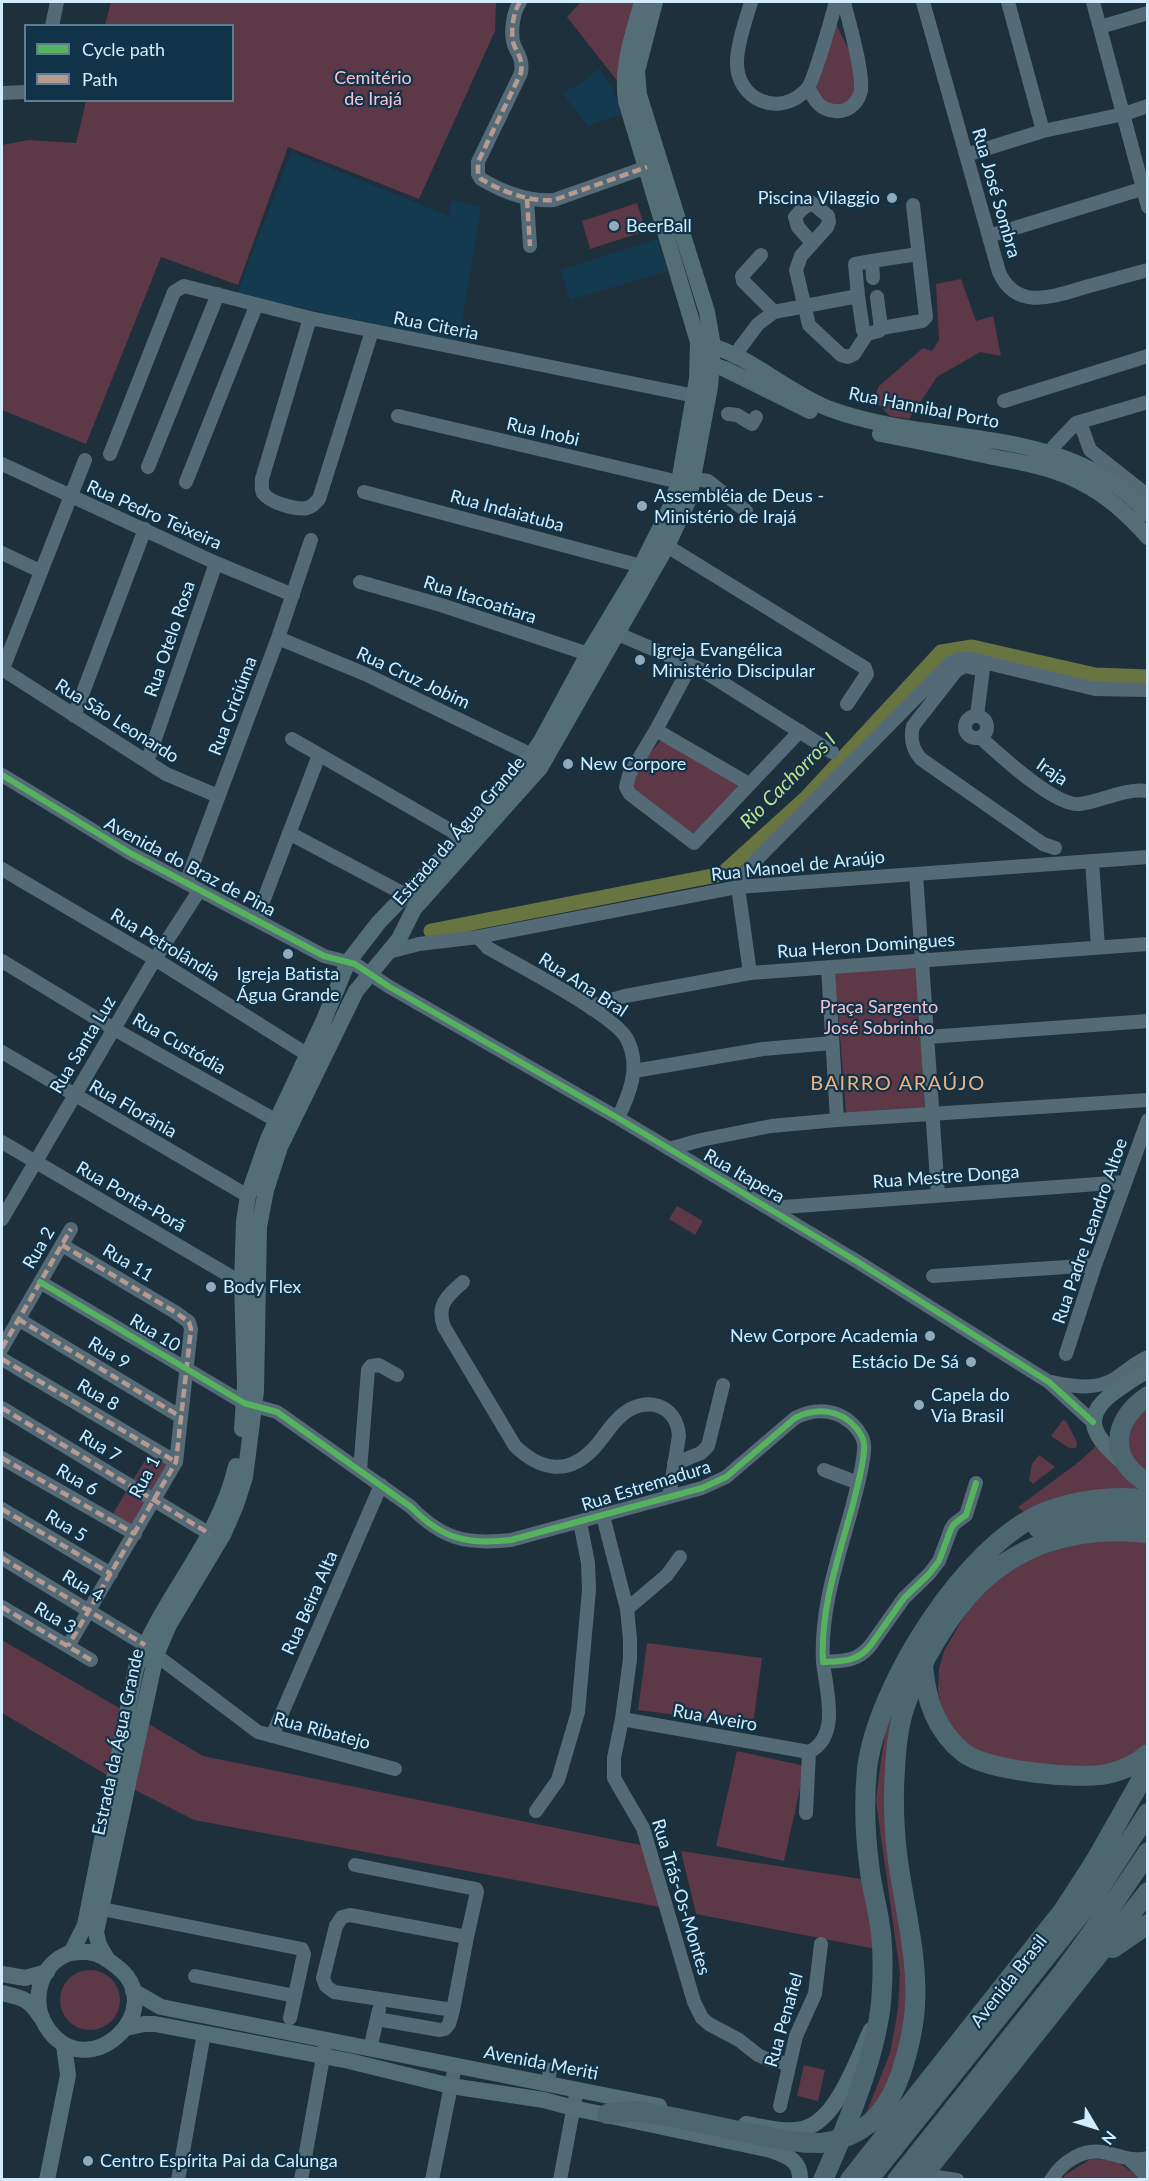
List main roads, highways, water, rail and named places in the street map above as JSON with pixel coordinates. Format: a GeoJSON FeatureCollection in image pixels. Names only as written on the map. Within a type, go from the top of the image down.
{"type":"FeatureCollection","features":[{"type":"Feature","properties":{"kind":"highway"},"geometry":{"type":"LineString","coordinates":[[1148,1396],[1135,1406],[1121,1428],[1118,1444],[1125,1464],[1148,1483]]}},
{"type":"Feature","properties":{"kind":"highway"},"geometry":{"type":"LineString","coordinates":[[823,2180],[858,2091],[880,2010],[884,1960],[869,1865],[866,1801],[868,1767],[880,1720],[901,1668],[922,1632],[976,1563],[997,1542],[1018,1527],[1044,1512],[1094,1501],[1130,1498],[1148,1500]]}},
{"type":"Feature","properties":{"kind":"highway"},"geometry":{"type":"LineString","coordinates":[[976,1563],[1024,1534],[1053,1523],[1070,1519],[1105,1517],[1134,1517],[1148,1520]]}},
{"type":"Feature","properties":{"kind":"highway"},"geometry":{"type":"LineString","coordinates":[[607,2114],[634,2111],[651,2113],[785,2148],[832,2142],[852,2135],[880,2115],[890,2100],[907,2052],[915,2005],[915,1973],[897,1852],[895,1772],[904,1708],[923,1666],[952,1616],[970,1593],[999,1566],[1014,1556],[1051,1539],[1072,1534],[1122,1531],[1148,1533]]}},
{"type":"Feature","properties":{"kind":"highway"},"geometry":{"type":"LineString","coordinates":[[923,1666],[925,1688],[940,1729],[965,1755],[978,1762],[1045,1774],[1096,1776],[1129,1767],[1148,1754]]}},
{"type":"Feature","properties":{"kind":"highway","name":"Avenida Brasil"},"geometry":{"type":"LineString","coordinates":[[850,2180],[1063,1911],[1096,1860],[1148,1768]]}},
{"type":"Feature","properties":{"kind":"highway","name":"Avenida Brasil"},"geometry":{"type":"LineString","coordinates":[[868,2180],[1093,1898],[1148,1813]]}},
{"type":"Feature","properties":{"kind":"highway","name":"Avenida Brasil"},"geometry":{"type":"LineString","coordinates":[[897,2180],[1064,1971],[1148,1852]]}},
{"type":"Feature","properties":{"kind":"highway"},"geometry":{"type":"LineString","coordinates":[[921,2177],[1148,1892]]}},
{"type":"Feature","properties":{"kind":"highway"},"geometry":{"type":"LineString","coordinates":[[1126,1920],[1148,1904]]}},
{"type":"Feature","properties":{"kind":"highway"},"geometry":{"type":"LineString","coordinates":[[1079,1977],[1115,1947],[1148,1924]]}},
{"type":"Feature","properties":{"kind":"main road","name":"Estrada da Água Grande"},"geometry":{"type":"LineString","coordinates":[[500,804],[532,755],[686,481],[716,366],[706,344],[647,167],[624,90],[627,60],[642,2]]}},
{"type":"Feature","properties":{"kind":"main road","name":"Estrada da Água Grande"},"geometry":{"type":"LineString","coordinates":[[655,2],[637,71],[639,95],[707,312],[706,344]]}},
{"type":"Feature","properties":{"kind":"main road","name":"Rua Hannibal Porto"},"geometry":{"type":"LineString","coordinates":[[706,344],[716,366],[803,408],[845,425],[868,432],[1043,467],[1082,482],[1108,499],[1148,537]]}},
{"type":"Feature","properties":{"kind":"main road","name":"Estrada da Água Grande"},"geometry":{"type":"LineString","coordinates":[[70,1953],[85,1925],[134,1676],[150,1650],[210,1534],[233,1477],[250,1404],[242,1283],[243,1238],[248,1196],[268,1139],[345,968],[379,922],[404,894],[467,839],[500,804],[535,774],[549,754],[667,546],[689,499],[686,481],[695,396],[716,366]]}},
{"type":"Feature","properties":{"kind":"main road","name":"Rua Hannibal Porto"},"geometry":{"type":"LineString","coordinates":[[716,366],[851,416],[939,433],[1055,449],[1116,485],[1148,514]]}},
{"type":"Feature","properties":{"kind":"main road","name":"Estrada da Água Grande"},"geometry":{"type":"LineString","coordinates":[[107,1959],[96,1939],[150,1650],[169,1625],[218,1544],[236,1506],[248,1465],[259,1227],[276,1155],[351,999],[380,968],[403,931],[410,914],[467,839]]}},
{"type":"Feature","properties":{"kind":"main road"},"geometry":{"type":"LineString","coordinates":[[379,922],[390,922],[403,931]]}},
{"type":"Feature","properties":{"kind":"main road"},"geometry":{"type":"LineString","coordinates":[[1125,1464],[1099,1436],[1093,1422],[1096,1410],[1102,1401],[1148,1371]]}},
{"type":"Feature","properties":{"kind":"main road"},"geometry":{"type":"LineString","coordinates":[[40,2017],[38,1996],[40,1984],[60,1958],[70,1953],[96,1953],[107,1959],[122,1970],[133,1991],[134,2004],[126,2028],[115,2040],[97,2048],[68,2074]]}},
{"type":"Feature","properties":{"kind":"main road"},"geometry":{"type":"LineString","coordinates":[[2,1974],[25,1978],[47,1972]]}},
{"type":"Feature","properties":{"kind":"main road","name":"Avenida Meriti"},"geometry":{"type":"LineString","coordinates":[[133,1991],[161,2007],[325,2048],[451,2086],[544,2100],[607,2114]]}},
{"type":"Feature","properties":{"kind":"main road"},"geometry":{"type":"LineString","coordinates":[[2,1994],[31,2003],[47,2028],[64,2044],[84,2049],[97,2048]]}},
{"type":"Feature","properties":{"kind":"main road","name":"Avenida Meriti"},"geometry":{"type":"LineString","coordinates":[[126,2028],[148,2023],[204,2033],[325,2048],[370,2049],[455,2066],[549,2076],[577,2089],[792,2130],[804,2129],[819,2122],[833,2106],[880,2010]]}},
{"type":"Feature","properties":{"kind":"main road"},"geometry":{"type":"LineString","coordinates":[[47,2180],[68,2074],[64,2044]]}},
{"type":"Feature","properties":{"kind":"main road"},"geometry":{"type":"LineString","coordinates":[[785,2148],[798,2166],[800,2180]]}},
{"type":"Feature","properties":{"kind":"waterway","name":"Rio Cachorros I"},"geometry":{"type":"LineString","coordinates":[[431,931],[722,874],[806,798],[941,652],[972,647],[1095,675],[1148,677]]}},
{"type":"Feature","properties":{"kind":"place","name":"Piscina Vilaggio"},"geometry":{"type":"Point","coordinates":[892,198]}},
{"type":"Feature","properties":{"kind":"place","name":"BeerBall"},"geometry":{"type":"Point","coordinates":[614,226]}},
{"type":"Feature","properties":{"kind":"place","name":"Assembléia de Deus - Ministério de Irajá"},"geometry":{"type":"Point","coordinates":[642,506]}},
{"type":"Feature","properties":{"kind":"place","name":"Igreja Evangélica Ministério Discipular"},"geometry":{"type":"Point","coordinates":[640,660]}},
{"type":"Feature","properties":{"kind":"place","name":"New Corpore"},"geometry":{"type":"Point","coordinates":[568,764]}},
{"type":"Feature","properties":{"kind":"place","name":"Igreja Batista Água Grande"},"geometry":{"type":"Point","coordinates":[288,954]}},
{"type":"Feature","properties":{"kind":"place","name":"Body Flex"},"geometry":{"type":"Point","coordinates":[211,1287]}},
{"type":"Feature","properties":{"kind":"place","name":"New Corpore Academia"},"geometry":{"type":"Point","coordinates":[930,1336]}},
{"type":"Feature","properties":{"kind":"place","name":"Estácio De Sá"},"geometry":{"type":"Point","coordinates":[971,1362]}},
{"type":"Feature","properties":{"kind":"place","name":"Capela do Via Brasil"},"geometry":{"type":"Point","coordinates":[919,1405]}},
{"type":"Feature","properties":{"kind":"place","name":"Centro Espírita Pai da Calunga"},"geometry":{"type":"Point","coordinates":[88,2161]}},
{"type":"Feature","properties":{"kind":"district","name":"BAIRRO ARAÚJO"},"geometry":{"type":"Point","coordinates":[898,1084]}},
{"type":"Feature","properties":{"kind":"park label","name":"Cemitério de Irajá"},"geometry":{"type":"Point","coordinates":[373,88]}},
{"type":"Feature","properties":{"kind":"park label","name":"Praça Sargento José Sobrinho"},"geometry":{"type":"Point","coordinates":[879,1017]}}]}
